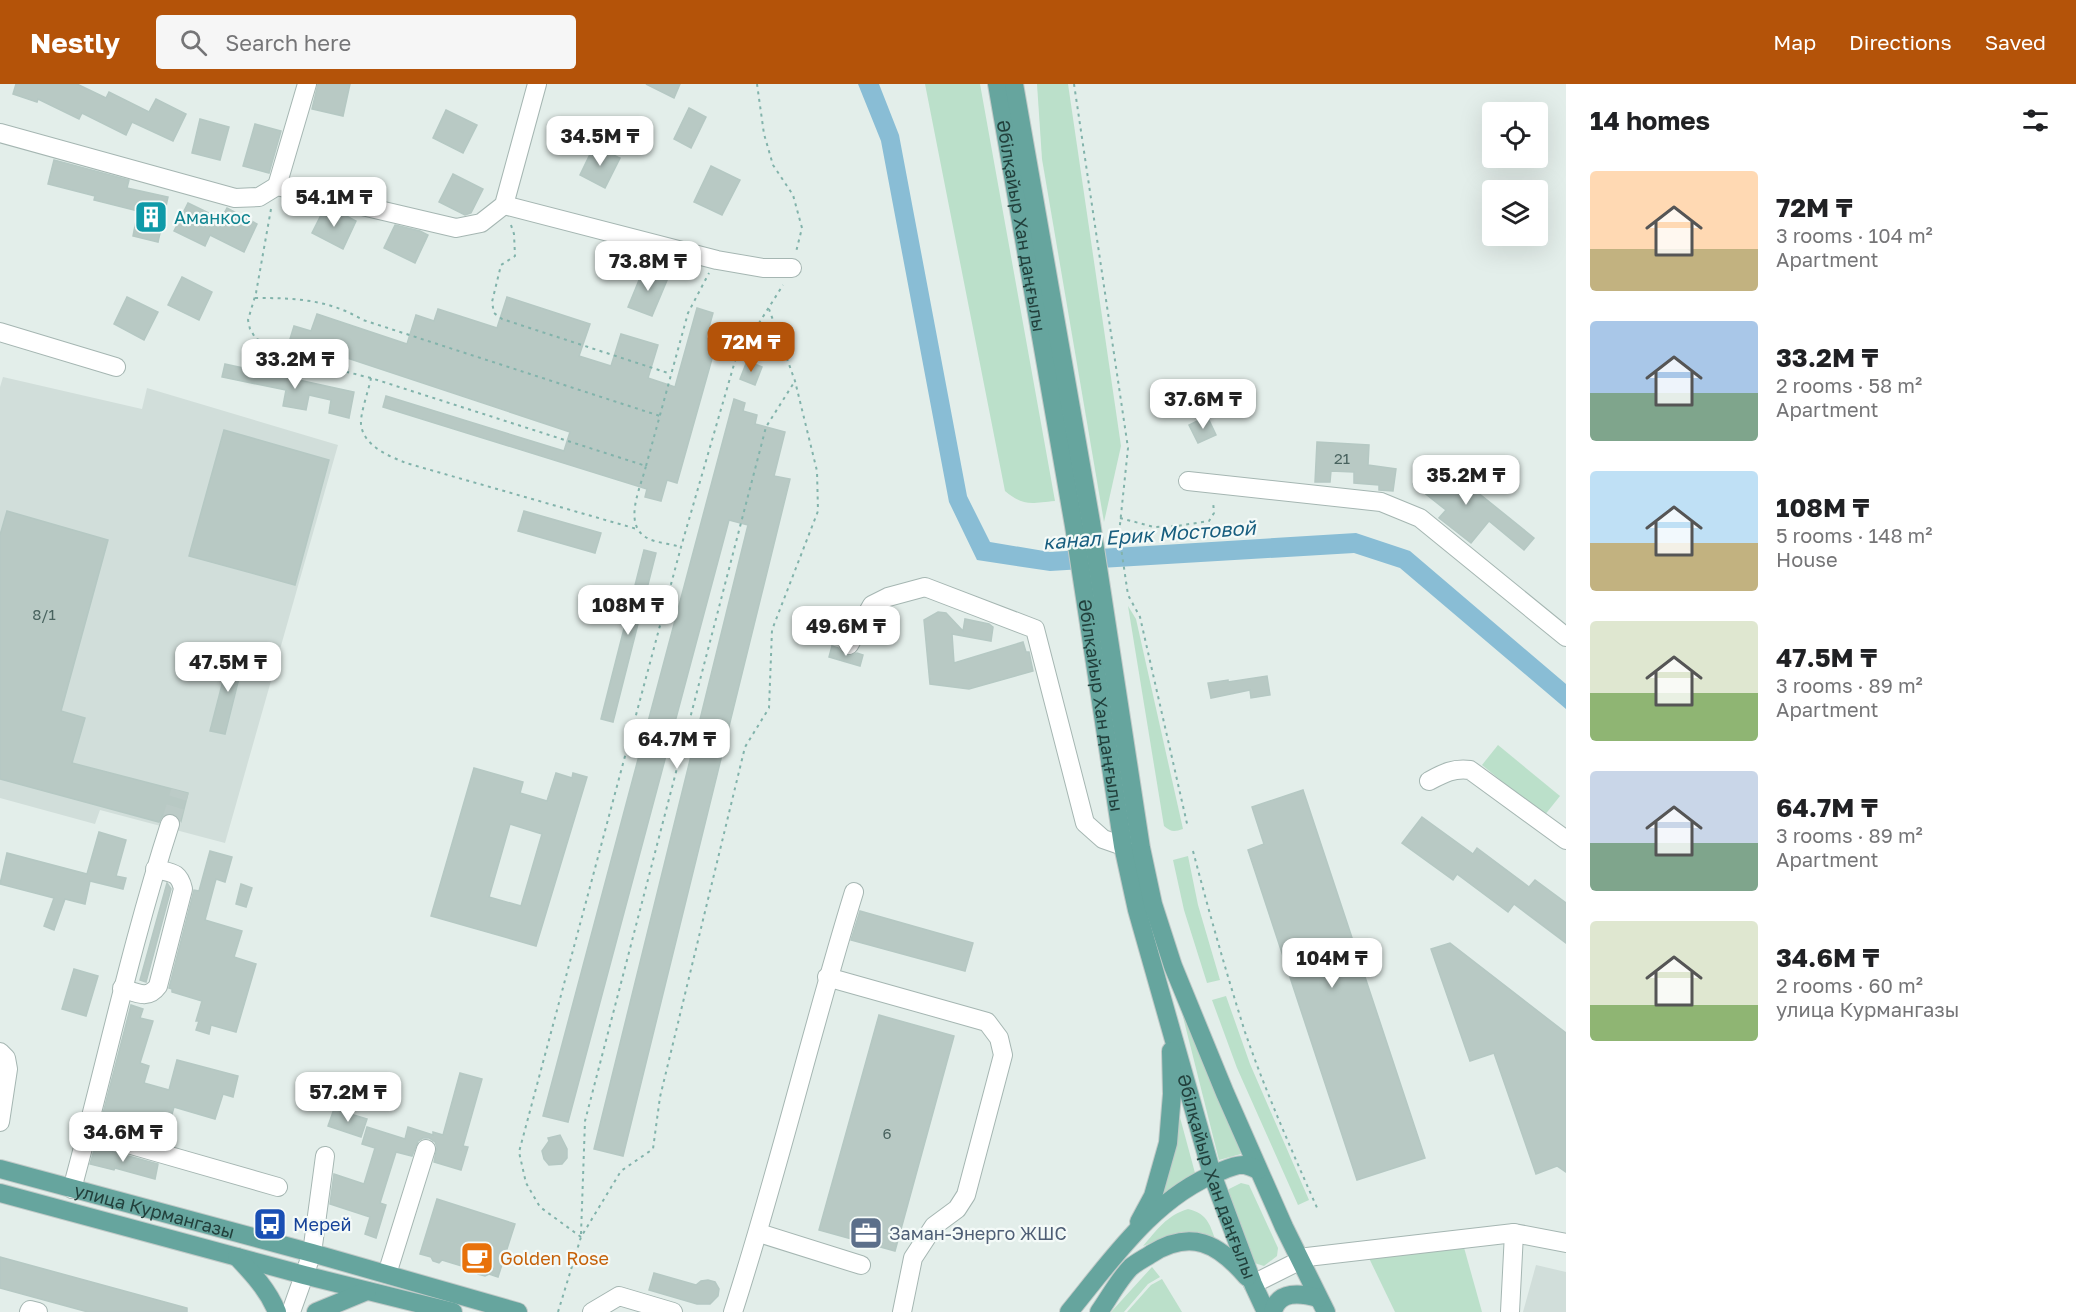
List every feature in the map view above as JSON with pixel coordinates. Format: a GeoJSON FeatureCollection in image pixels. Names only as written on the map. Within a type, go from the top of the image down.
{"type":"FeatureCollection","features":[{"type":"Feature","properties":{"kind":"main road","name":"Әбілқайыр Хан даңғылы"},"geometry":{"type":"LineString","coordinates":[[997,84],[1082,524]]}},
{"type":"Feature","properties":{"kind":"main road","name":"Әбілқайыр Хан даңғылы"},"geometry":{"type":"LineString","coordinates":[[1014,84],[1095,604],[1153,904],[1173,966],[1258,1170],[1322,1305]]}},
{"type":"Feature","properties":{"kind":"main road"},"geometry":{"type":"LineString","coordinates":[[1020,114],[1022,84]]}},
{"type":"Feature","properties":{"kind":"main road","name":"Әбілқайыр Хан даңғылы"},"geometry":{"type":"LineString","coordinates":[[1095,604],[1123,846],[1145,940],[1212,1174],[1253,1284],[1266,1312]]}},
{"type":"Feature","properties":{"kind":"main road"},"geometry":{"type":"LineString","coordinates":[[1131,1237],[1153,1196],[1168,1143],[1172,1094],[1170,1023]]}},
{"type":"Feature","properties":{"kind":"main road"},"geometry":{"type":"LineString","coordinates":[[1068,1312],[1131,1237],[1165,1205],[1189,1187],[1212,1174],[1244,1164],[1258,1170]]}},
{"type":"Feature","properties":{"kind":"main road","name":"улица Курмангазы"},"geometry":{"type":"LineString","coordinates":[[0,1169],[387,1274],[450,1305]]}},
{"type":"Feature","properties":{"kind":"main road","name":"улица Курмангазы"},"geometry":{"type":"LineString","coordinates":[[0,1193],[368,1291],[450,1305],[518,1312]]}},
{"type":"Feature","properties":{"kind":"main road"},"geometry":{"type":"LineString","coordinates":[[1099,1312],[1132,1266],[1165,1246],[1186,1240],[1208,1244],[1235,1263],[1253,1284]]}},
{"type":"Feature","properties":{"kind":"main road"},"geometry":{"type":"LineString","coordinates":[[237,1257],[272,1299],[277,1312]]}},
{"type":"Feature","properties":{"kind":"main road"},"geometry":{"type":"LineString","coordinates":[[316,1312],[343,1299],[368,1291]]}},
{"type":"Feature","properties":{"kind":"main road"},"geometry":{"type":"LineString","coordinates":[[1273,1312],[1273,1308],[1282,1298],[1290,1294],[1302,1293],[1322,1305]]}},
{"type":"Feature","properties":{"kind":"street"},"geometry":{"type":"LineString","coordinates":[[0,133],[235,198],[259,197],[277,186],[307,84]]}},
{"type":"Feature","properties":{"kind":"street"},"geometry":{"type":"LineString","coordinates":[[277,186],[456,228],[481,223],[504,205],[537,84]]}},
{"type":"Feature","properties":{"kind":"street"},"geometry":{"type":"LineString","coordinates":[[504,205],[717,260],[764,268],[792,268]]}},
{"type":"Feature","properties":{"kind":"street"},"geometry":{"type":"LineString","coordinates":[[0,332],[116,367]]}},
{"type":"Feature","properties":{"kind":"street"},"geometry":{"type":"LineString","coordinates":[[1188,481],[1381,501],[1420,518],[1566,637]]}},
{"type":"Feature","properties":{"kind":"street"},"geometry":{"type":"LineString","coordinates":[[849,645],[872,605],[888,597],[925,586],[1035,629],[1085,823],[1102,839],[1123,846]]}},
{"type":"Feature","properties":{"kind":"street"},"geometry":{"type":"LineString","coordinates":[[1429,781],[1456,768],[1470,770],[1566,840]]}},
{"type":"Feature","properties":{"kind":"street"},"geometry":{"type":"LineString","coordinates":[[72,1190],[122,988],[155,868],[170,824]]}},
{"type":"Feature","properties":{"kind":"street"},"geometry":{"type":"LineString","coordinates":[[122,988],[144,996],[153,993],[158,986],[183,889],[181,879],[176,874],[155,868]]}},
{"type":"Feature","properties":{"kind":"street"},"geometry":{"type":"LineString","coordinates":[[734,1312],[759,1233],[827,977],[854,892]]}},
{"type":"Feature","properties":{"kind":"street"},"geometry":{"type":"LineString","coordinates":[[827,977],[987,1022],[999,1038],[1003,1055],[966,1195],[957,1209],[934,1226],[912,1258],[902,1312]]}},
{"type":"Feature","properties":{"kind":"street"},"geometry":{"type":"LineString","coordinates":[[0,1052],[6,1058],[8,1068],[0,1122]]}},
{"type":"Feature","properties":{"kind":"street"},"geometry":{"type":"LineString","coordinates":[[87,1133],[278,1187]]}},
{"type":"Feature","properties":{"kind":"street"},"geometry":{"type":"LineString","coordinates":[[387,1274],[426,1149]]}},
{"type":"Feature","properties":{"kind":"street"},"geometry":{"type":"LineString","coordinates":[[291,1312],[312,1253],[325,1156]]}},
{"type":"Feature","properties":{"kind":"street"},"geometry":{"type":"LineString","coordinates":[[759,1233],[861,1265]]}},
{"type":"Feature","properties":{"kind":"street"},"geometry":{"type":"LineString","coordinates":[[1510,1312],[1514,1233]]}},
{"type":"Feature","properties":{"kind":"street"},"geometry":{"type":"LineString","coordinates":[[1253,1284],[1307,1257],[1514,1233],[1566,1244]]}},
{"type":"Feature","properties":{"kind":"street"},"geometry":{"type":"LineString","coordinates":[[592,1312],[619,1296],[673,1312]]}},
{"type":"Feature","properties":{"kind":"street"},"geometry":{"type":"LineString","coordinates":[[29,1312],[30,1310],[38,1312]]}},
{"type":"Feature","properties":{"kind":"path"},"geometry":{"type":"LineString","coordinates":[[581,1237],[540,1207],[526,1183],[519,1152],[681,547],[735,361],[769,309],[792,268],[802,228],[793,195],[773,165],[764,134],[757,84]]}},
{"type":"Feature","properties":{"kind":"path"},"geometry":{"type":"LineString","coordinates":[[1074,84],[1128,448],[1119,534],[1128,595],[1140,617],[1188,828]]}},
{"type":"Feature","properties":{"kind":"path"},"geometry":{"type":"LineString","coordinates":[[277,186],[268,222],[255,298],[248,320],[256,339],[288,348],[299,360],[371,378],[646,466]]}},
{"type":"Feature","properties":{"kind":"path"},"geometry":{"type":"LineString","coordinates":[[504,205],[514,234],[515,256],[501,265],[492,302],[494,313],[502,319],[671,374]]}},
{"type":"Feature","properties":{"kind":"path"},"geometry":{"type":"LineString","coordinates":[[637,528],[633,513],[688,313],[717,260]]}},
{"type":"Feature","properties":{"kind":"path"},"geometry":{"type":"LineString","coordinates":[[255,298],[319,302],[346,310],[363,320],[660,416]]}},
{"type":"Feature","properties":{"kind":"path"},"geometry":{"type":"LineString","coordinates":[[558,1312],[581,1237],[621,1171],[653,1149],[660,1097],[745,747],[769,708],[772,630],[818,511],[817,471],[795,381],[769,309]]}},
{"type":"Feature","properties":{"kind":"path"},"geometry":{"type":"LineString","coordinates":[[371,378],[361,424],[365,437],[382,453],[406,463],[637,528],[648,539],[681,547]]}},
{"type":"Feature","properties":{"kind":"path"},"geometry":{"type":"LineString","coordinates":[[581,1237],[585,1121],[766,427],[795,381]]}},
{"type":"Feature","properties":{"kind":"path"},"geometry":{"type":"LineString","coordinates":[[1120,518],[1154,527],[1177,526],[1209,520],[1214,509],[1210,483]]}},
{"type":"Feature","properties":{"kind":"path"},"geometry":{"type":"LineString","coordinates":[[1193,851],[1246,1033],[1272,1103],[1318,1210]]}},
{"type":"Feature","properties":{"kind":"shaded area"},"geometry":{"type":"Polygon","coordinates":[[[3,377],[142,409],[147,388],[338,445],[225,843],[100,810],[95,824],[0,798],[0,387],[3,377]]]}},
{"type":"Feature","properties":{"kind":"shaded area"},"geometry":{"type":"Polygon","coordinates":[[[1536,1265],[1566,1272],[1566,1312],[1523,1312],[1536,1265]]]}},
{"type":"Feature","properties":{"kind":"green space"},"geometry":{"type":"Polygon","coordinates":[[[925,84],[980,84],[1055,501],[1023,502],[1005,491],[925,84]]]}},
{"type":"Feature","properties":{"kind":"green space"},"geometry":{"type":"Polygon","coordinates":[[[1037,84],[1068,84],[1121,446],[1104,522],[1042,159],[1037,84]]]}},
{"type":"Feature","properties":{"kind":"green space"},"geometry":{"type":"Polygon","coordinates":[[[1128,606],[1136,619],[1183,829],[1177,831],[1164,826],[1128,606]]]}},
{"type":"Feature","properties":{"kind":"green space"},"geometry":{"type":"Polygon","coordinates":[[[1498,745],[1560,796],[1544,816],[1482,765],[1498,745]]]}},
{"type":"Feature","properties":{"kind":"green space"},"geometry":{"type":"Polygon","coordinates":[[[1188,856],[1198,905],[1220,980],[1207,983],[1184,910],[1173,860],[1188,856]]]}},
{"type":"Feature","properties":{"kind":"green space"},"geometry":{"type":"Polygon","coordinates":[[[1172,973],[1241,1154],[1219,1160],[1172,973]]]}},
{"type":"Feature","properties":{"kind":"green space"},"geometry":{"type":"Polygon","coordinates":[[[1226,996],[1250,1064],[1309,1200],[1298,1205],[1237,1068],[1212,1000],[1226,996]]]}},
{"type":"Feature","properties":{"kind":"green space"},"geometry":{"type":"Polygon","coordinates":[[[1178,1110],[1195,1173],[1160,1200],[1178,1110]]]}},
{"type":"Feature","properties":{"kind":"green space"},"geometry":{"type":"Polygon","coordinates":[[[1241,1183],[1249,1185],[1278,1248],[1277,1256],[1264,1266],[1251,1262],[1227,1196],[1229,1189],[1241,1183]]]}},
{"type":"Feature","properties":{"kind":"green space"},"geometry":{"type":"Polygon","coordinates":[[[1188,1209],[1205,1218],[1217,1244],[1159,1240],[1143,1246],[1168,1219],[1188,1209]]]}},
{"type":"Feature","properties":{"kind":"green space"},"geometry":{"type":"Polygon","coordinates":[[[1463,1244],[1482,1312],[1395,1312],[1368,1256],[1463,1244]]]}},
{"type":"Feature","properties":{"kind":"green space"},"geometry":{"type":"Polygon","coordinates":[[[1152,1267],[1160,1277],[1148,1284],[1124,1312],[1111,1312],[1152,1267]]]}},
{"type":"Feature","properties":{"kind":"green space"},"geometry":{"type":"Polygon","coordinates":[[[1162,1279],[1182,1312],[1127,1312],[1151,1285],[1162,1279]]]}},
{"type":"Feature","properties":{"kind":"water","name":"канал Ерик Мостовой"},"geometry":{"type":"Polygon","coordinates":[[[858,84],[879,84],[899,135],[967,496],[990,542],[1050,552],[1356,533],[1410,551],[1566,684],[1566,709],[1400,568],[1354,553],[1050,571],[977,560],[949,502],[881,141],[858,84]]]}},
{"type":"Feature","properties":{"kind":"building"},"geometry":{"type":"Polygon","coordinates":[[[16,84],[77,84],[106,98],[109,92],[149,112],[156,99],[186,114],[173,141],[132,122],[126,135],[82,113],[79,119],[38,99],[37,102],[13,94],[16,84]]]}},
{"type":"Feature","properties":{"kind":"building"},"geometry":{"type":"Polygon","coordinates":[[[318,84],[350,84],[343,116],[312,109],[318,84]]]}},
{"type":"Feature","properties":{"kind":"building"},"geometry":{"type":"Polygon","coordinates":[[[646,84],[680,84],[674,98],[646,84]]]}},
{"type":"Feature","properties":{"kind":"building"},"geometry":{"type":"Polygon","coordinates":[[[689,108],[706,117],[691,148],[674,139],[689,108]]]}},
{"type":"Feature","properties":{"kind":"building"},"geometry":{"type":"Polygon","coordinates":[[[446,110],[477,125],[463,153],[433,138],[446,110]]]}},
{"type":"Feature","properties":{"kind":"building"},"geometry":{"type":"Polygon","coordinates":[[[200,119],[229,127],[220,160],[192,153],[200,119]]]}},
{"type":"Feature","properties":{"kind":"building"},"geometry":{"type":"Polygon","coordinates":[[[255,124],[281,131],[269,173],[243,166],[255,124]]]}},
{"type":"Feature","properties":{"kind":"building"},"geometry":{"type":"Polygon","coordinates":[[[594,146],[620,158],[605,188],[580,175],[594,146]]]}},
{"type":"Feature","properties":{"kind":"building"},"geometry":{"type":"Polygon","coordinates":[[[54,160],[129,180],[127,188],[168,197],[158,242],[133,236],[138,211],[94,200],[95,196],[48,184],[54,160]]]}},
{"type":"Feature","properties":{"kind":"building"},"geometry":{"type":"Polygon","coordinates":[[[711,166],[740,180],[722,215],[694,202],[711,166]]]}},
{"type":"Feature","properties":{"kind":"building"},"geometry":{"type":"Polygon","coordinates":[[[453,174],[483,189],[471,213],[465,215],[439,202],[453,174]]]}},
{"type":"Feature","properties":{"kind":"building"},"geometry":{"type":"Polygon","coordinates":[[[188,203],[221,219],[227,208],[257,224],[244,252],[210,235],[205,246],[174,231],[188,203]]]}},
{"type":"Feature","properties":{"kind":"building"},"geometry":{"type":"Polygon","coordinates":[[[324,209],[339,212],[356,221],[343,249],[312,233],[324,209]]]}},
{"type":"Feature","properties":{"kind":"building"},"geometry":{"type":"Polygon","coordinates":[[[395,225],[428,235],[415,263],[384,248],[395,225]]]}},
{"type":"Feature","properties":{"kind":"building"},"geometry":{"type":"Polygon","coordinates":[[[644,268],[668,278],[652,316],[628,307],[644,268]]]}},
{"type":"Feature","properties":{"kind":"building"},"geometry":{"type":"Polygon","coordinates":[[[182,277],[212,292],[199,320],[168,305],[182,277]]]}},
{"type":"Feature","properties":{"kind":"building"},"geometry":{"type":"Polygon","coordinates":[[[127,297],[158,312],[144,340],[114,324],[127,297]]]}},
{"type":"Feature","properties":{"kind":"building"},"geometry":{"type":"Polygon","coordinates":[[[507,297],[590,324],[579,356],[611,366],[621,334],[658,345],[648,378],[675,387],[697,308],[713,313],[706,338],[717,341],[677,483],[667,480],[661,501],[645,497],[647,489],[383,407],[386,396],[564,451],[570,432],[290,339],[294,326],[311,331],[317,314],[407,344],[416,315],[434,321],[438,309],[497,328],[507,297]]]}},
{"type":"Feature","properties":{"kind":"building"},"geometry":{"type":"Polygon","coordinates":[[[747,361],[762,367],[755,385],[740,379],[747,361]]]}},
{"type":"Feature","properties":{"kind":"building"},"geometry":{"type":"Polygon","coordinates":[[[225,364],[354,392],[349,418],[329,413],[331,400],[309,395],[306,410],[283,406],[286,390],[222,377],[225,364]]]}},
{"type":"Feature","properties":{"kind":"building"},"geometry":{"type":"Polygon","coordinates":[[[734,399],[745,403],[743,411],[757,415],[755,424],[785,432],[774,476],[790,479],[623,1156],[594,1149],[748,525],[729,520],[568,1122],[543,1116],[734,399]]]}},
{"type":"Feature","properties":{"kind":"building"},"geometry":{"type":"Polygon","coordinates":[[[1207,416],[1216,435],[1198,443],[1189,425],[1207,416]]]}},
{"type":"Feature","properties":{"kind":"building"},"geometry":{"type":"Polygon","coordinates":[[[224,430],[329,460],[295,585],[189,556],[224,430]]]}},
{"type":"Feature","properties":{"kind":"building"},"geometry":{"type":"Polygon","coordinates":[[[1317,442],[1369,445],[1368,465],[1396,469],[1393,491],[1379,490],[1379,485],[1354,483],[1354,472],[1331,471],[1330,482],[1315,482],[1317,442]]]}},
{"type":"Feature","properties":{"kind":"building"},"geometry":{"type":"Polygon","coordinates":[[[1435,458],[1534,538],[1524,550],[1489,521],[1471,543],[1439,518],[1446,510],[1413,484],[1435,458]]]}},
{"type":"Feature","properties":{"kind":"building"},"geometry":{"type":"Polygon","coordinates":[[[7,511],[108,540],[61,711],[85,718],[72,763],[188,793],[181,821],[173,813],[163,815],[159,822],[0,779],[0,535],[7,511]]]}},
{"type":"Feature","properties":{"kind":"building"},"geometry":{"type":"Polygon","coordinates":[[[524,511],[601,533],[595,553],[518,531],[524,511]]]}},
{"type":"Feature","properties":{"kind":"building"},"geometry":{"type":"Polygon","coordinates":[[[644,550],[656,553],[613,722],[601,719],[644,550]]]}},
{"type":"Feature","properties":{"kind":"building"},"geometry":{"type":"Polygon","coordinates":[[[938,612],[946,613],[963,631],[965,619],[993,627],[991,641],[952,634],[954,663],[1023,642],[1026,652],[1029,652],[1033,671],[969,689],[930,684],[924,620],[938,612]]]}},
{"type":"Feature","properties":{"kind":"building"},"geometry":{"type":"Polygon","coordinates":[[[832,646],[838,648],[844,655],[850,656],[857,653],[863,655],[860,666],[829,657],[832,646]]]}},
{"type":"Feature","properties":{"kind":"building"},"geometry":{"type":"Polygon","coordinates":[[[231,650],[245,654],[225,734],[210,731],[231,650]]]}},
{"type":"Feature","properties":{"kind":"building"},"geometry":{"type":"Polygon","coordinates":[[[1267,676],[1270,695],[1251,698],[1250,690],[1211,698],[1208,683],[1267,676]]]}},
{"type":"Feature","properties":{"kind":"building"},"geometry":{"type":"Polygon","coordinates":[[[474,768],[523,782],[520,793],[547,801],[556,773],[572,778],[573,773],[587,777],[536,946],[431,916],[474,768]],[[510,824],[489,897],[521,906],[542,834],[510,824]]]}},
{"type":"Feature","properties":{"kind":"building"},"geometry":{"type":"Polygon","coordinates":[[[1303,790],[1425,1158],[1357,1180],[1248,850],[1264,844],[1252,807],[1303,790]]]}},
{"type":"Feature","properties":{"kind":"building"},"geometry":{"type":"Polygon","coordinates":[[[1422,817],[1473,854],[1477,848],[1529,887],[1535,880],[1566,903],[1566,943],[1514,904],[1508,912],[1457,874],[1453,880],[1402,843],[1422,817]]]}},
{"type":"Feature","properties":{"kind":"building"},"geometry":{"type":"Polygon","coordinates":[[[99,832],[126,840],[116,876],[126,878],[123,889],[90,881],[85,904],[65,899],[54,930],[44,926],[54,898],[0,884],[7,853],[87,874],[99,832]]]}},
{"type":"Feature","properties":{"kind":"building"},"geometry":{"type":"Polygon","coordinates":[[[210,851],[232,857],[225,882],[216,879],[205,920],[242,931],[234,957],[256,964],[236,1032],[211,1025],[209,1034],[196,1030],[199,1021],[196,1021],[202,1001],[172,992],[169,988],[194,890],[199,891],[210,851]]]}},
{"type":"Feature","properties":{"kind":"building"},"geometry":{"type":"Polygon","coordinates":[[[167,883],[171,889],[146,982],[140,980],[167,883]]]}},
{"type":"Feature","properties":{"kind":"building"},"geometry":{"type":"Polygon","coordinates":[[[241,884],[252,888],[246,907],[236,904],[241,884]]]}},
{"type":"Feature","properties":{"kind":"building"},"geometry":{"type":"Polygon","coordinates":[[[860,911],[973,943],[965,971],[851,940],[860,911]]]}},
{"type":"Feature","properties":{"kind":"building"},"geometry":{"type":"Polygon","coordinates":[[[1450,943],[1566,1033],[1566,1172],[1557,1166],[1536,1174],[1494,1053],[1470,1061],[1431,949],[1450,943]]]}},
{"type":"Feature","properties":{"kind":"building"},"geometry":{"type":"Polygon","coordinates":[[[74,969],[98,976],[86,1016],[62,1009],[74,969]]]}},
{"type":"Feature","properties":{"kind":"building"},"geometry":{"type":"Polygon","coordinates":[[[131,1005],[143,1009],[140,1018],[153,1021],[140,1063],[149,1066],[144,1083],[169,1090],[177,1060],[238,1076],[233,1097],[223,1094],[215,1119],[174,1107],[164,1143],[100,1125],[131,1005]]]}},
{"type":"Feature","properties":{"kind":"building"},"geometry":{"type":"Polygon","coordinates":[[[879,1015],[954,1036],[895,1251],[819,1230],[879,1015]]]}},
{"type":"Feature","properties":{"kind":"building"},"geometry":{"type":"Polygon","coordinates":[[[460,1073],[482,1079],[463,1146],[468,1147],[461,1170],[434,1162],[437,1147],[435,1142],[429,1138],[418,1141],[412,1156],[396,1152],[380,1203],[386,1205],[376,1238],[365,1234],[370,1217],[330,1204],[334,1174],[364,1184],[375,1148],[362,1144],[367,1127],[405,1139],[408,1127],[433,1135],[433,1132],[443,1135],[460,1073]]]}},
{"type":"Feature","properties":{"kind":"building"},"geometry":{"type":"Polygon","coordinates":[[[334,1109],[367,1119],[361,1137],[328,1126],[334,1109]]]}},
{"type":"Feature","properties":{"kind":"building"},"geometry":{"type":"Polygon","coordinates":[[[560,1135],[567,1149],[567,1158],[562,1164],[549,1165],[542,1151],[549,1141],[548,1138],[560,1135]]]}},
{"type":"Feature","properties":{"kind":"building"},"geometry":{"type":"Polygon","coordinates":[[[95,1147],[158,1164],[155,1179],[90,1164],[95,1147]]]}},
{"type":"Feature","properties":{"kind":"building"},"geometry":{"type":"Polygon","coordinates":[[[437,1199],[515,1224],[498,1277],[478,1274],[475,1270],[442,1260],[439,1263],[433,1261],[431,1257],[420,1254],[437,1199]]]}},
{"type":"Feature","properties":{"kind":"building"},"geometry":{"type":"Polygon","coordinates":[[[0,1257],[187,1308],[187,1312],[88,1312],[0,1288],[0,1257]]]}},
{"type":"Feature","properties":{"kind":"building"},"geometry":{"type":"Polygon","coordinates":[[[654,1273],[696,1285],[701,1281],[715,1282],[719,1289],[718,1296],[710,1304],[697,1304],[649,1290],[654,1273]]]}},
{"type":"Feature","properties":{"kind":"tunnel"},"geometry":{"type":"LineString","coordinates":[[170,824],[180,791]]}},
{"type":"Feature","properties":{"kind":"place","name":"Аманкос"},"geometry":{"type":"Point","coordinates":[151,217]}},
{"type":"Feature","properties":{"kind":"place","name":"Мерей"},"geometry":{"type":"Point","coordinates":[270,1224]}},
{"type":"Feature","properties":{"kind":"place","name":"Заман-Энерго ЖШС"},"geometry":{"type":"Point","coordinates":[866,1233]}},
{"type":"Feature","properties":{"kind":"place","name":"Golden Rose"},"geometry":{"type":"Point","coordinates":[477,1258]}}]}
